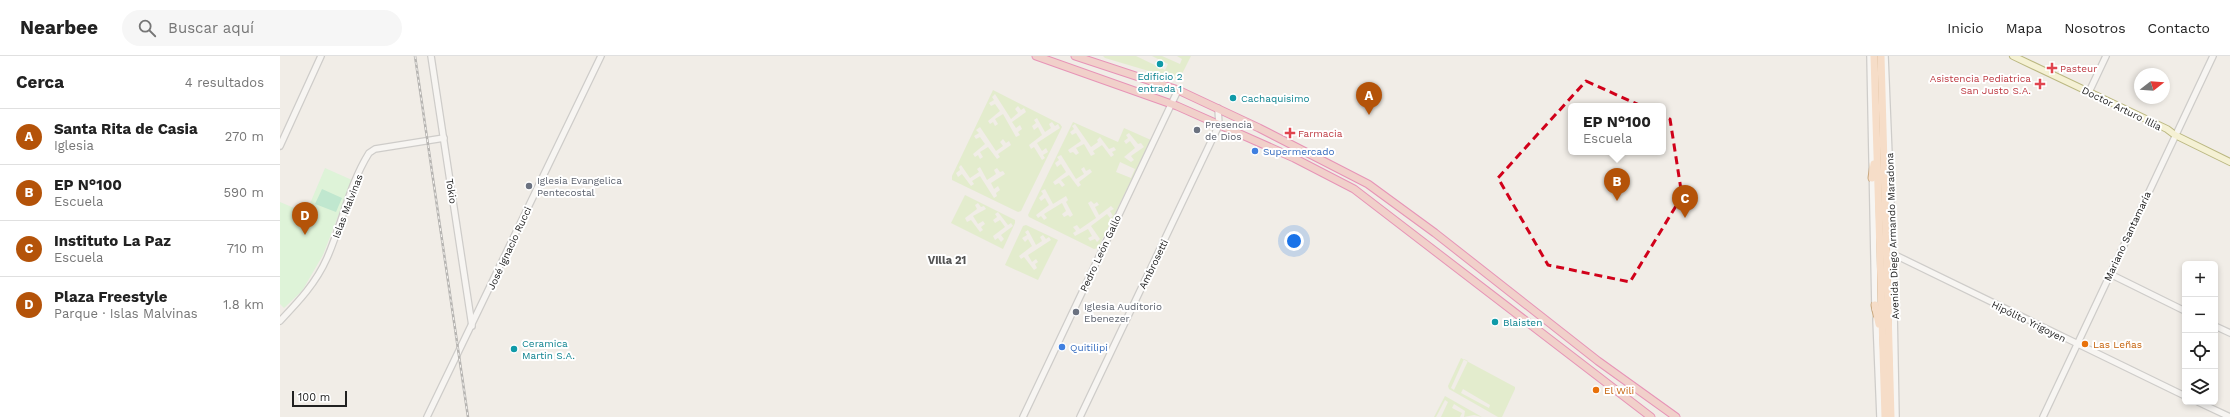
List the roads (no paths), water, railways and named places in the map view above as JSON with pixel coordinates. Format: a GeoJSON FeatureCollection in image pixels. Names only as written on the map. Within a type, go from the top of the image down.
{"type":"FeatureCollection","features":[{"type":"Feature","properties":{"kind":"highway"},"geometry":{"type":"LineString","coordinates":[[1036,56],[1171,104],[1294,158],[1362,195],[1651,417]]}},
{"type":"Feature","properties":{"kind":"highway"},"geometry":{"type":"LineString","coordinates":[[1075,56],[1178,90],[1218,108],[1338,168],[1377,190],[1435,233],[1598,361],[1676,417]]}},
{"type":"Feature","properties":{"kind":"main road","name":"Avenida Diego Armando Maradona"},"geometry":{"type":"LineString","coordinates":[[1874,56],[1891,417]]}},
{"type":"Feature","properties":{"kind":"main road","name":"Avenida Diego Armando Maradona"},"geometry":{"type":"LineString","coordinates":[[1881,56],[1883,126],[1883,342],[1885,417]]}},
{"type":"Feature","properties":{"kind":"main road","name":"Doctor Arturo Illia"},"geometry":{"type":"LineString","coordinates":[[2013,56],[2167,129],[2175,136],[2230,162]]}},
{"type":"Feature","properties":{"kind":"main road"},"geometry":{"type":"LineString","coordinates":[[1872,178],[1877,140],[1871,102],[1875,75]]}},
{"type":"Feature","properties":{"kind":"main road"},"geometry":{"type":"LineString","coordinates":[[1883,126],[1890,176]]}},
{"type":"Feature","properties":{"kind":"main road"},"geometry":{"type":"LineString","coordinates":[[1875,305],[1883,342]]}},
{"type":"Feature","properties":{"kind":"main road"},"geometry":{"type":"LineString","coordinates":[[1894,352],[1889,372],[1895,389]]}},
{"type":"Feature","properties":{"kind":"street"},"geometry":{"type":"LineString","coordinates":[[280,146],[321,56]]}},
{"type":"Feature","properties":{"kind":"street","name":"Tokio"},"geometry":{"type":"LineString","coordinates":[[431,56],[472,326]]}},
{"type":"Feature","properties":{"kind":"street","name":"José Ignacio Rucci"},"geometry":{"type":"LineString","coordinates":[[427,417],[601,56]]}},
{"type":"Feature","properties":{"kind":"street","name":"Avenida Diego Armando Maradona"},"geometry":{"type":"LineString","coordinates":[[1870,56],[1872,178],[1884,250],[1894,352],[1896,417]]}},
{"type":"Feature","properties":{"kind":"street","name":"Avenida Diego Armando Maradona"},"geometry":{"type":"LineString","coordinates":[[1880,417],[1875,305],[1884,250],[1890,176],[1885,56]]}},
{"type":"Feature","properties":{"kind":"street"},"geometry":{"type":"LineString","coordinates":[[2089,92],[2106,56]]}},
{"type":"Feature","properties":{"kind":"street","name":"Mariano Santamaría"},"geometry":{"type":"LineString","coordinates":[[2042,417],[2213,56]]}},
{"type":"Feature","properties":{"kind":"street","name":"Pedro León Gallo"},"geometry":{"type":"LineString","coordinates":[[1023,417],[1178,90]]}},
{"type":"Feature","properties":{"kind":"street","name":"Ambrosetti"},"geometry":{"type":"LineString","coordinates":[[1080,417],[1219,125],[1218,108]]}},
{"type":"Feature","properties":{"kind":"street","name":"Islas Malvinas"},"geometry":{"type":"LineString","coordinates":[[280,321],[307,293],[326,260],[348,200],[371,151],[444,138]]}},
{"type":"Feature","properties":{"kind":"street","name":"Hipólito Yrigoyen"},"geometry":{"type":"LineString","coordinates":[[1884,250],[2182,395]]}},
{"type":"Feature","properties":{"kind":"street"},"geometry":{"type":"LineString","coordinates":[[2110,274],[2182,310]]}},
{"type":"Feature","properties":{"kind":"street"},"geometry":{"type":"LineString","coordinates":[[2218,327],[2230,333]]}},
{"type":"Feature","properties":{"kind":"street"},"geometry":{"type":"LineString","coordinates":[[2204,405],[2230,417]]}},
{"type":"Feature","properties":{"kind":"railway"},"geometry":{"type":"LineString","coordinates":[[415,56],[468,417]]}},
{"type":"Feature","properties":{"kind":"place","name":"Edificio 2 entrada 1"},"geometry":{"type":"Point","coordinates":[1160,64]}},
{"type":"Feature","properties":{"kind":"place","name":"Pasteur"},"geometry":{"type":"Point","coordinates":[2052,68]}},
{"type":"Feature","properties":{"kind":"place","name":"Asistencia Pediatrica San Justo S.A."},"geometry":{"type":"Point","coordinates":[2040,84]}},
{"type":"Feature","properties":{"kind":"place","name":"Cachaquisimo"},"geometry":{"type":"Point","coordinates":[1233,98]}},
{"type":"Feature","properties":{"kind":"place","name":"Santa Rita de Casia"},"geometry":{"type":"Point","coordinates":[1369,115]}},
{"type":"Feature","properties":{"kind":"place","name":"Presencia de Dios"},"geometry":{"type":"Point","coordinates":[1197,130]}},
{"type":"Feature","properties":{"kind":"place","name":"Farmacia"},"geometry":{"type":"Point","coordinates":[1290,133]}},
{"type":"Feature","properties":{"kind":"place","name":"Supermercado"},"geometry":{"type":"Point","coordinates":[1255,151]}},
{"type":"Feature","properties":{"kind":"place","name":"Iglesia Evangelica Pentecostal"},"geometry":{"type":"Point","coordinates":[529,186]}},
{"type":"Feature","properties":{"kind":"place","name":"EP N°100"},"geometry":{"type":"Point","coordinates":[1617,201]}},
{"type":"Feature","properties":{"kind":"place","name":"Instituto La Paz"},"geometry":{"type":"Point","coordinates":[1685,218]}},
{"type":"Feature","properties":{"kind":"place","name":"Plaza Freestyle"},"geometry":{"type":"Point","coordinates":[305,235]}},
{"type":"Feature","properties":{"kind":"place","name":"Iglesia Auditorio Ebenezer"},"geometry":{"type":"Point","coordinates":[1076,312]}},
{"type":"Feature","properties":{"kind":"place","name":"Blaisten"},"geometry":{"type":"Point","coordinates":[1495,322]}},
{"type":"Feature","properties":{"kind":"place","name":"Las Leñas"},"geometry":{"type":"Point","coordinates":[2085,344]}},
{"type":"Feature","properties":{"kind":"place","name":"Quitilipi"},"geometry":{"type":"Point","coordinates":[1062,347]}},
{"type":"Feature","properties":{"kind":"place","name":"Ceramica Martin S.A."},"geometry":{"type":"Point","coordinates":[514,349]}},
{"type":"Feature","properties":{"kind":"place","name":"El Wili"},"geometry":{"type":"Point","coordinates":[1596,390]}},
{"type":"Feature","properties":{"kind":"district","name":"Villa 21"},"geometry":{"type":"Point","coordinates":[947,260]}}]}
